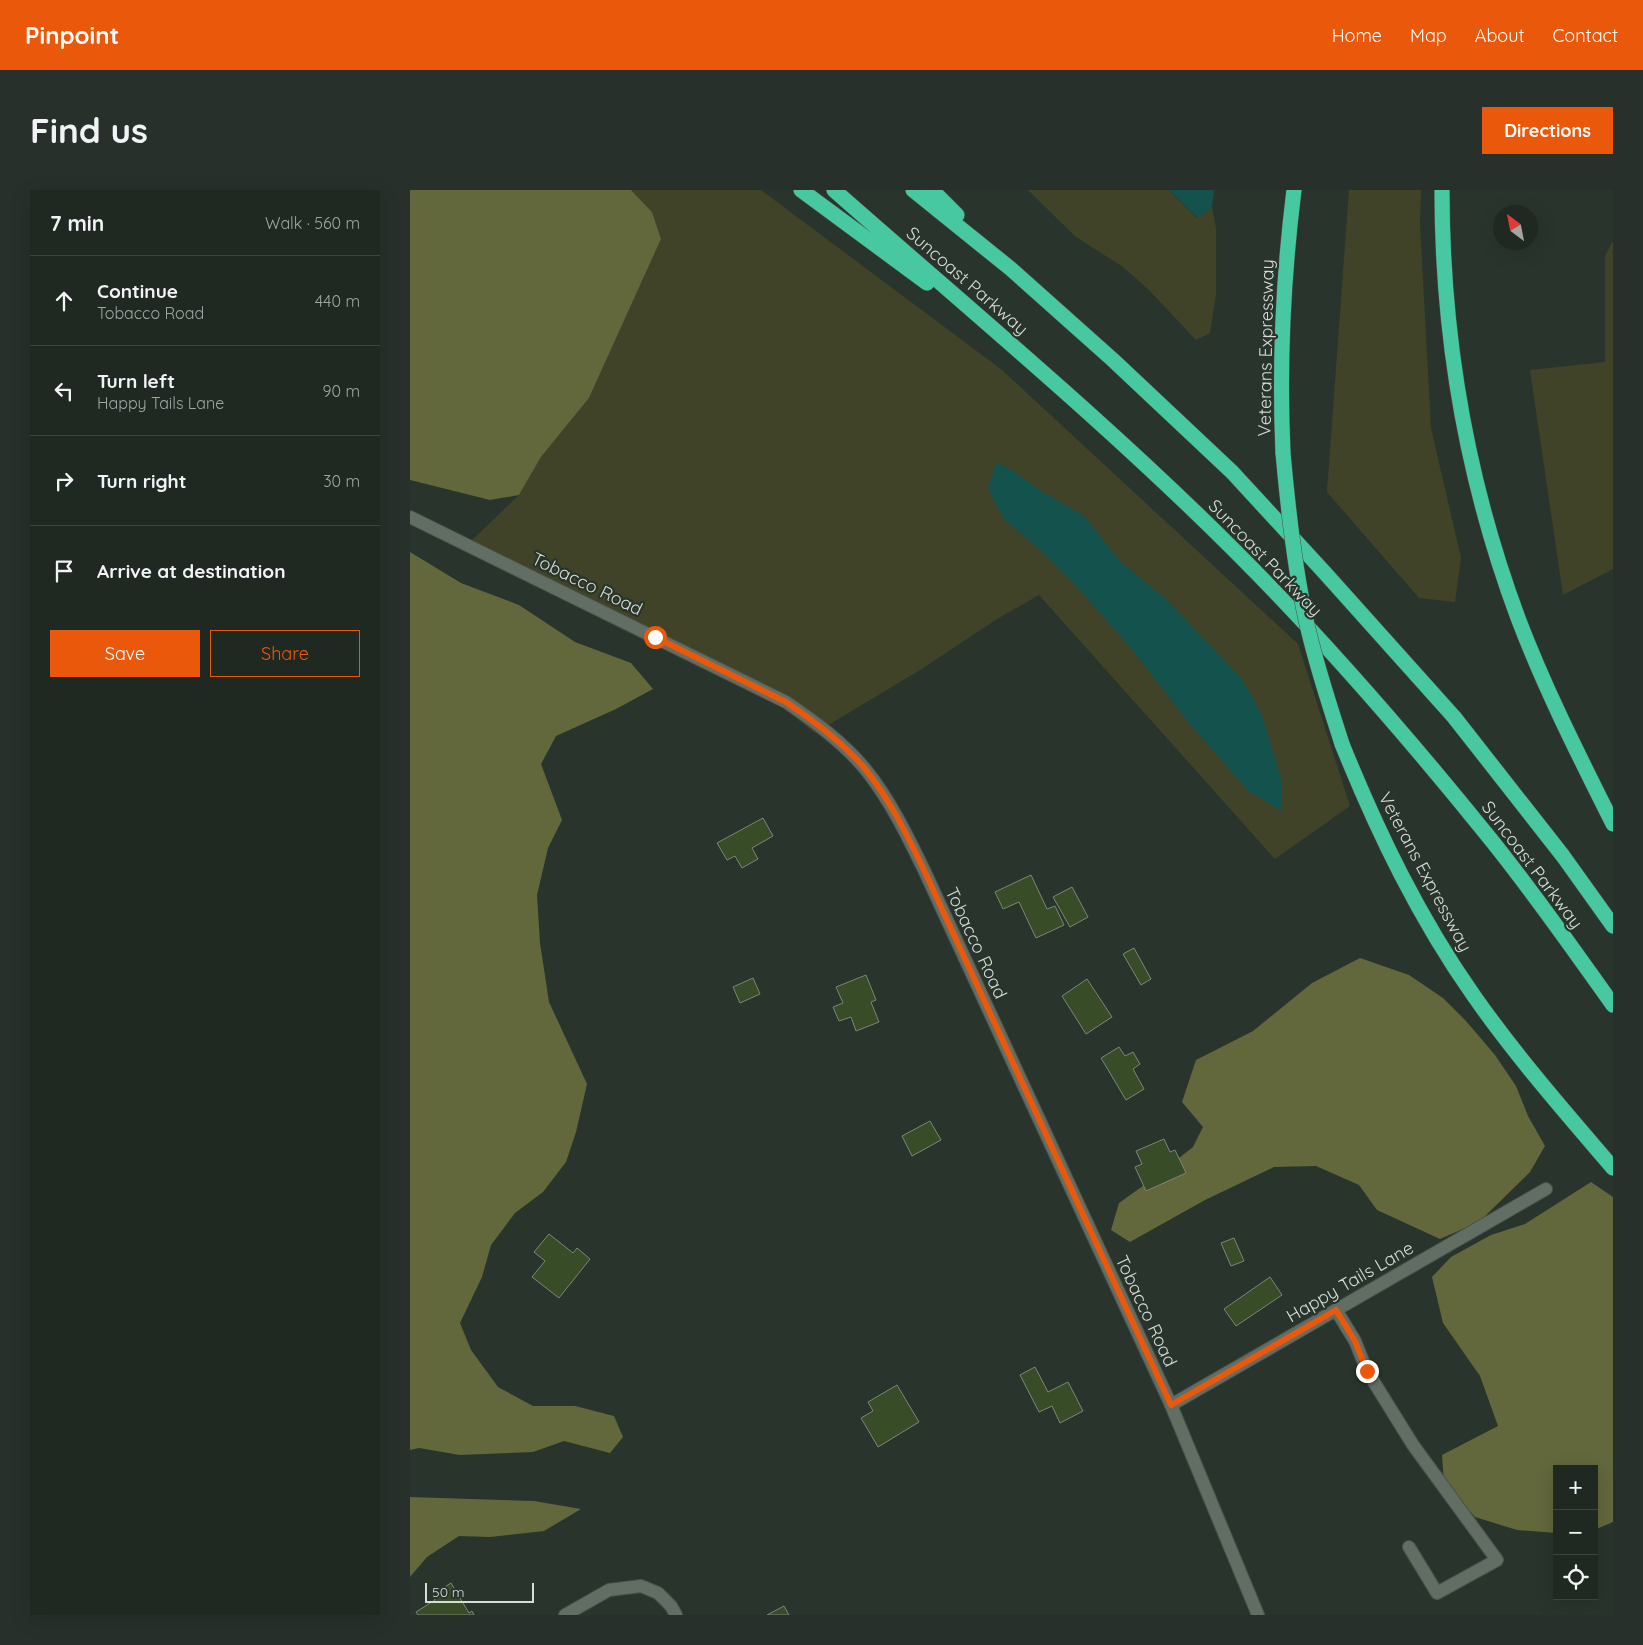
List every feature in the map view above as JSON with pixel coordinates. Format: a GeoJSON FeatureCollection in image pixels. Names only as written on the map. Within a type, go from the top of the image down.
{"type":"FeatureCollection","features":[{"type":"Feature","properties":{"kind":"highway"},"geometry":{"type":"LineString","coordinates":[[802,190],[1002,336]]}},
{"type":"Feature","properties":{"kind":"highway","name":"Suncoast Parkway"},"geometry":{"type":"LineString","coordinates":[[834,190],[1002,336],[1139,459],[1235,551],[1359,684],[1425,759],[1489,838],[1613,1005]]}},
{"type":"Feature","properties":{"kind":"highway","name":"Suncoast Parkway"},"geometry":{"type":"LineString","coordinates":[[913,190],[1011,269],[1113,360],[1225,466],[1326,573],[1454,718],[1563,856],[1613,926]]}},
{"type":"Feature","properties":{"kind":"highway"},"geometry":{"type":"LineString","coordinates":[[932,190],[1011,269]]}},
{"type":"Feature","properties":{"kind":"highway","name":"Veterans Expressway"},"geometry":{"type":"LineString","coordinates":[[1294,190],[1287,247],[1281,353],[1283,453],[1293,544],[1306,620],[1323,684],[1342,744],[1386,847],[1419,909],[1452,962],[1497,1028],[1613,1168]]}},
{"type":"Feature","properties":{"kind":"highway"},"geometry":{"type":"LineString","coordinates":[[1442,190],[1449,330],[1458,396],[1481,498],[1500,566],[1518,618],[1563,725],[1613,824]]}},
{"type":"Feature","properties":{"kind":"street","name":"Tobacco Road"},"geometry":{"type":"LineString","coordinates":[[410,517],[786,702],[825,730],[864,768],[885,796],[904,828],[1171,1405],[1258,1615]]}},
{"type":"Feature","properties":{"kind":"street","name":"Happy Tails Lane"},"geometry":{"type":"LineString","coordinates":[[1171,1405],[1546,1189]]}},
{"type":"Feature","properties":{"kind":"street"},"geometry":{"type":"LineString","coordinates":[[1336,1310],[1355,1341],[1367,1371],[1413,1445],[1496,1560],[1437,1593],[1409,1547]]}},
{"type":"Feature","properties":{"kind":"street"},"geometry":{"type":"LineString","coordinates":[[565,1615],[609,1590],[641,1586],[658,1593],[671,1606],[676,1615]]}},
{"type":"Feature","properties":{"kind":"green space"},"geometry":{"type":"Polygon","coordinates":[[[410,190],[631,190],[652,212],[661,239],[589,398],[541,457],[519,495],[490,500],[410,480],[410,190]]]}},
{"type":"Feature","properties":{"kind":"green space"},"geometry":{"type":"Polygon","coordinates":[[[631,190],[761,190],[1002,370],[1298,644],[1350,806],[1275,859],[1039,595],[997,619],[920,670],[815,733],[769,697],[469,543],[519,495],[541,457],[589,398],[661,239],[652,212],[631,190]]]}},
{"type":"Feature","properties":{"kind":"green space"},"geometry":{"type":"Polygon","coordinates":[[[1028,190],[1169,190],[1197,218],[1212,207],[1216,228],[1216,294],[1210,333],[1196,340],[1148,289],[1123,267],[1076,237],[1028,190]]]}},
{"type":"Feature","properties":{"kind":"green space"},"geometry":{"type":"Polygon","coordinates":[[[1349,190],[1421,190],[1420,225],[1431,428],[1461,558],[1455,602],[1419,598],[1327,492],[1349,190]]]}},
{"type":"Feature","properties":{"kind":"green space"},"geometry":{"type":"Polygon","coordinates":[[[1613,241],[1613,569],[1563,595],[1530,370],[1605,362],[1605,256],[1613,241]]]}},
{"type":"Feature","properties":{"kind":"green space"},"geometry":{"type":"Polygon","coordinates":[[[410,552],[461,583],[519,605],[575,642],[631,663],[653,689],[616,709],[556,736],[541,764],[562,820],[548,848],[537,895],[540,943],[549,1002],[587,1084],[576,1132],[566,1162],[543,1192],[515,1213],[491,1245],[482,1277],[460,1323],[471,1350],[498,1387],[533,1406],[575,1406],[614,1416],[623,1437],[610,1453],[564,1441],[533,1452],[460,1455],[419,1448],[410,1450],[410,552]]]}},
{"type":"Feature","properties":{"kind":"green space"},"geometry":{"type":"Polygon","coordinates":[[[1360,958],[1409,975],[1443,998],[1495,1055],[1516,1086],[1528,1116],[1545,1146],[1530,1172],[1479,1222],[1440,1239],[1377,1210],[1359,1185],[1316,1166],[1274,1167],[1205,1200],[1130,1242],[1111,1230],[1119,1203],[1193,1147],[1203,1127],[1182,1102],[1196,1060],[1253,1031],[1312,983],[1360,958]]]}},
{"type":"Feature","properties":{"kind":"green space"},"geometry":{"type":"Polygon","coordinates":[[[1591,1182],[1613,1197],[1613,1522],[1598,1528],[1598,1465],[1553,1465],[1553,1533],[1517,1530],[1475,1517],[1444,1483],[1442,1455],[1498,1426],[1480,1376],[1443,1323],[1432,1277],[1451,1257],[1491,1235],[1525,1224],[1591,1182]]]}},
{"type":"Feature","properties":{"kind":"green space"},"geometry":{"type":"Polygon","coordinates":[[[410,1497],[534,1501],[581,1509],[544,1531],[490,1537],[459,1536],[427,1557],[410,1577],[410,1497]]]}},
{"type":"Feature","properties":{"kind":"water"},"geometry":{"type":"Polygon","coordinates":[[[1169,190],[1214,190],[1212,207],[1198,218],[1169,190]]]}},
{"type":"Feature","properties":{"kind":"water"},"geometry":{"type":"Polygon","coordinates":[[[996,462],[1084,516],[1121,562],[1166,599],[1242,679],[1262,715],[1281,779],[1282,811],[1248,791],[1189,723],[1131,648],[1077,587],[1039,549],[1004,519],[988,489],[996,462]]]}},
{"type":"Feature","properties":{"kind":"building"},"geometry":{"type":"Polygon","coordinates":[[[763,818],[773,836],[752,848],[758,859],[742,868],[735,856],[727,860],[717,843],[763,818]]]}},
{"type":"Feature","properties":{"kind":"building"},"geometry":{"type":"Polygon","coordinates":[[[1031,875],[1047,909],[1055,906],[1064,925],[1036,938],[1019,902],[1003,909],[995,892],[1031,875]]]}},
{"type":"Feature","properties":{"kind":"building"},"geometry":{"type":"Polygon","coordinates":[[[1072,887],[1088,917],[1070,927],[1053,897],[1072,887]]]}},
{"type":"Feature","properties":{"kind":"building"},"geometry":{"type":"Polygon","coordinates":[[[1134,948],[1151,979],[1141,985],[1123,954],[1134,948]]]}},
{"type":"Feature","properties":{"kind":"building"},"geometry":{"type":"Polygon","coordinates":[[[866,975],[876,1000],[871,1002],[879,1022],[856,1031],[851,1017],[839,1021],[833,1007],[843,1003],[836,987],[866,975]]]}},
{"type":"Feature","properties":{"kind":"building"},"geometry":{"type":"Polygon","coordinates":[[[753,978],[760,994],[740,1003],[733,987],[753,978]]]}},
{"type":"Feature","properties":{"kind":"building"},"geometry":{"type":"Polygon","coordinates":[[[1087,979],[1112,1017],[1086,1034],[1062,996],[1087,979]]]}},
{"type":"Feature","properties":{"kind":"building"},"geometry":{"type":"Polygon","coordinates":[[[1119,1047],[1125,1056],[1133,1052],[1140,1064],[1133,1069],[1144,1089],[1126,1100],[1101,1058],[1119,1047]]]}},
{"type":"Feature","properties":{"kind":"building"},"geometry":{"type":"Polygon","coordinates":[[[930,1121],[941,1140],[912,1156],[902,1136],[930,1121]]]}},
{"type":"Feature","properties":{"kind":"building"},"geometry":{"type":"Polygon","coordinates":[[[1164,1139],[1170,1152],[1175,1150],[1186,1173],[1146,1191],[1135,1167],[1142,1164],[1136,1151],[1164,1139]]]}},
{"type":"Feature","properties":{"kind":"building"},"geometry":{"type":"Polygon","coordinates":[[[549,1234],[573,1253],[577,1248],[590,1259],[559,1298],[532,1277],[545,1261],[534,1252],[549,1234]]]}},
{"type":"Feature","properties":{"kind":"building"},"geometry":{"type":"Polygon","coordinates":[[[1234,1238],[1244,1261],[1231,1266],[1221,1243],[1234,1238]]]}},
{"type":"Feature","properties":{"kind":"building"},"geometry":{"type":"Polygon","coordinates":[[[1270,1277],[1282,1295],[1236,1326],[1224,1309],[1270,1277]]]}},
{"type":"Feature","properties":{"kind":"building"},"geometry":{"type":"Polygon","coordinates":[[[1035,1367],[1048,1392],[1068,1382],[1083,1411],[1060,1423],[1052,1406],[1039,1412],[1020,1375],[1035,1367]]]}},
{"type":"Feature","properties":{"kind":"building"},"geometry":{"type":"Polygon","coordinates":[[[897,1385],[919,1422],[878,1447],[861,1418],[873,1411],[868,1402],[897,1385]]]}},
{"type":"Feature","properties":{"kind":"building"},"geometry":{"type":"Polygon","coordinates":[[[451,1583],[469,1613],[472,1611],[474,1615],[418,1615],[416,1612],[435,1600],[432,1595],[451,1583]]]}},
{"type":"Feature","properties":{"kind":"building"},"geometry":{"type":"Polygon","coordinates":[[[784,1606],[789,1615],[767,1615],[784,1606]]]}},
{"type":"Feature","properties":{"kind":"route"},"geometry":{"type":"LineString","coordinates":[[655,637],[786,702],[806,715],[844,747],[864,768],[885,796],[904,828],[924,870],[1171,1405],[1336,1310],[1355,1341],[1367,1371]]}}]}
